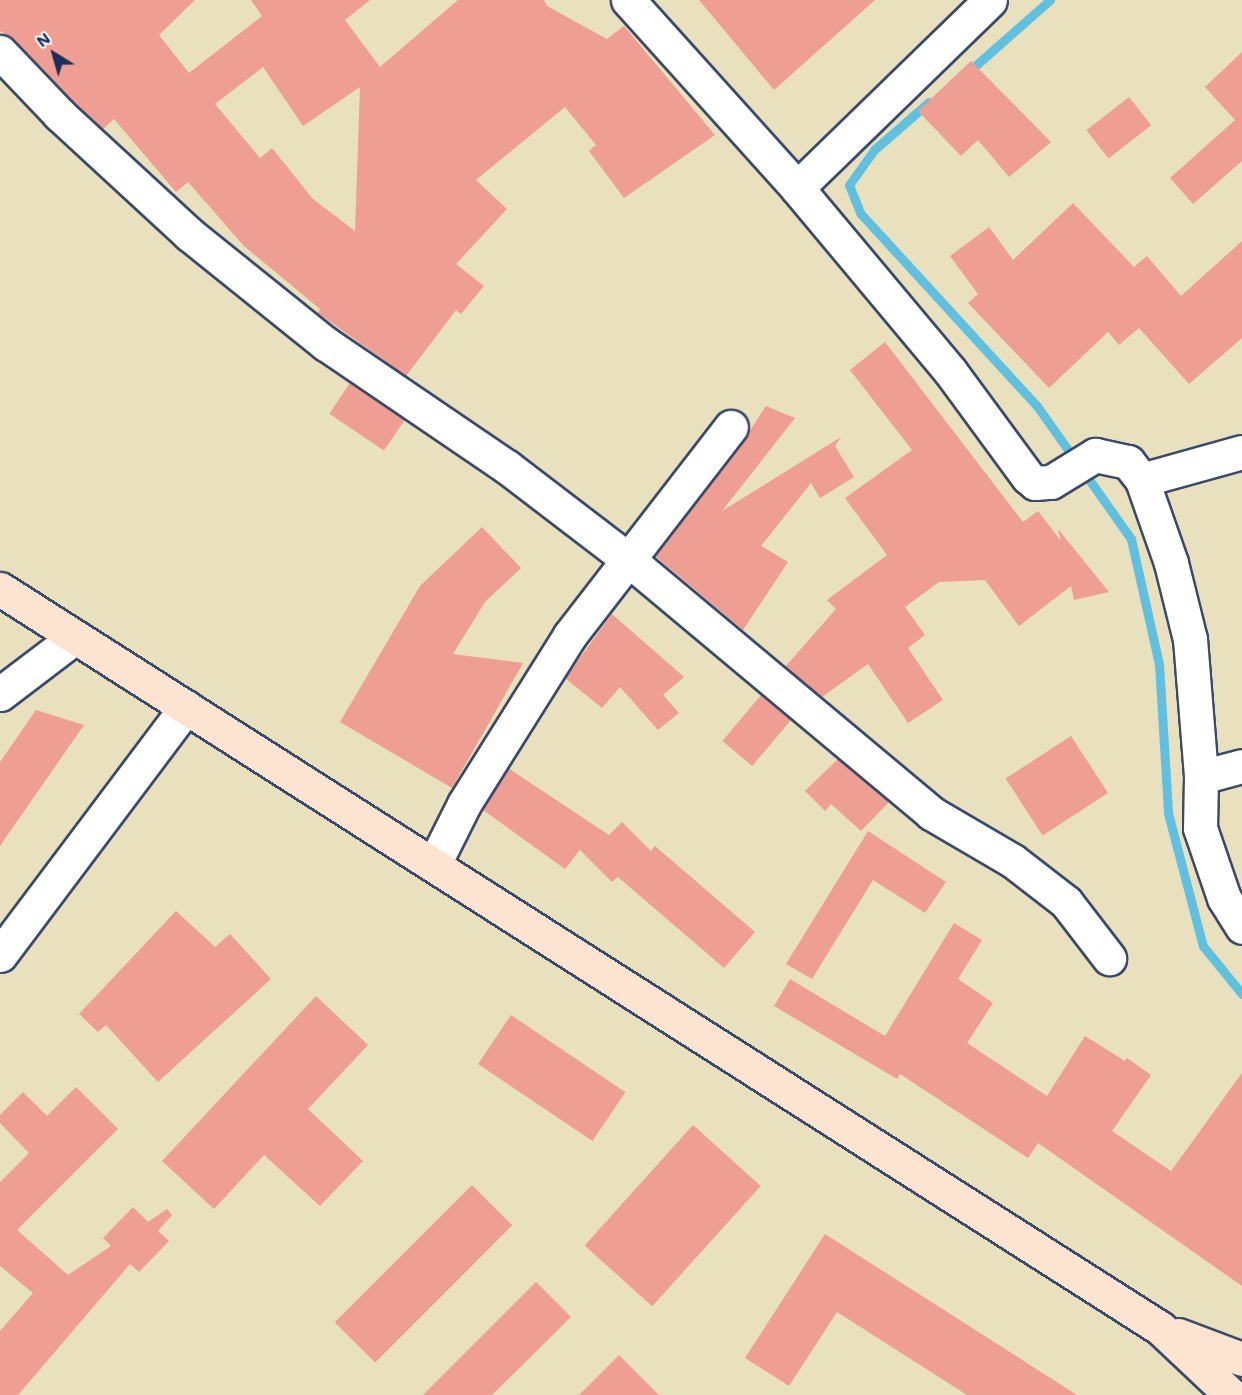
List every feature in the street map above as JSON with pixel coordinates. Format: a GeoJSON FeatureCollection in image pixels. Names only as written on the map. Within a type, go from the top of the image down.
{"type":"FeatureCollection","features":[{"type":"Feature","properties":{"kind":"main road"},"geometry":{"type":"LineString","coordinates":[[0,589],[1160,1328],[1242,1359]]}},
{"type":"Feature","properties":{"kind":"main road"},"geometry":{"type":"LineString","coordinates":[[1160,1328],[1216,1389]]}},
{"type":"Feature","properties":{"kind":"street"},"geometry":{"type":"LineString","coordinates":[[628,0],[797,188],[950,371],[1028,477],[1035,483],[1051,482],[1095,455],[1128,462],[1142,480],[1171,563],[1190,639],[1201,777],[1200,828],[1224,898],[1242,927]]}},
{"type":"Feature","properties":{"kind":"street"},"geometry":{"type":"LineString","coordinates":[[797,188],[990,0]]}},
{"type":"Feature","properties":{"kind":"street"},"geometry":{"type":"LineString","coordinates":[[0,52],[59,114],[189,234],[326,344],[507,467],[630,561],[931,813],[1013,861],[1066,902],[1109,958]]}},
{"type":"Feature","properties":{"kind":"street"},"geometry":{"type":"LineString","coordinates":[[434,864],[464,804],[570,635],[630,561],[731,427]]}},
{"type":"Feature","properties":{"kind":"street"},"geometry":{"type":"LineString","coordinates":[[1142,480],[1242,452]]}},
{"type":"Feature","properties":{"kind":"street"},"geometry":{"type":"LineString","coordinates":[[0,694],[75,637]]}},
{"type":"Feature","properties":{"kind":"street"},"geometry":{"type":"LineString","coordinates":[[0,955],[186,707]]}},
{"type":"Feature","properties":{"kind":"street"},"geometry":{"type":"LineString","coordinates":[[1201,777],[1242,766]]}},
{"type":"Feature","properties":{"kind":"building"},"geometry":{"type":"Polygon","coordinates":[[[0,0],[195,0],[159,35],[189,73],[262,16],[251,0],[370,0],[345,20],[380,67],[458,0],[544,0],[547,6],[607,39],[624,26],[715,135],[624,198],[589,151],[596,145],[565,107],[476,180],[507,209],[456,264],[484,286],[461,314],[456,310],[406,376],[318,313],[320,309],[244,246],[188,182],[176,192],[114,119],[103,129],[14,39],[0,31],[0,0]],[[263,67],[215,104],[260,158],[272,148],[313,199],[355,231],[360,87],[303,126],[263,67]]]}},
{"type":"Feature","properties":{"kind":"building"},"geometry":{"type":"Polygon","coordinates":[[[699,0],[875,0],[774,90],[699,0]]]}},
{"type":"Feature","properties":{"kind":"building"},"geometry":{"type":"Polygon","coordinates":[[[1242,52],[1242,161],[1193,204],[1170,178],[1235,120],[1205,87],[1242,52]]]}},
{"type":"Feature","properties":{"kind":"building"},"geometry":{"type":"Polygon","coordinates":[[[971,61],[1051,142],[1009,177],[978,140],[961,156],[918,111],[971,61]]]}},
{"type":"Feature","properties":{"kind":"building"},"geometry":{"type":"Polygon","coordinates":[[[1129,97],[1151,125],[1109,159],[1086,130],[1129,97]]]}},
{"type":"Feature","properties":{"kind":"building"},"geometry":{"type":"Polygon","coordinates":[[[1073,203],[1134,267],[1147,256],[1181,296],[1242,241],[1242,338],[1189,384],[1139,328],[1119,345],[1108,332],[1049,388],[968,303],[978,294],[950,256],[989,227],[1013,260],[1073,203]]]}},
{"type":"Feature","properties":{"kind":"building"},"geometry":{"type":"Polygon","coordinates":[[[885,342],[1023,522],[1038,511],[1061,541],[1058,529],[1109,592],[1074,600],[1071,586],[1019,626],[985,580],[939,582],[905,607],[925,635],[908,648],[943,700],[908,723],[868,664],[822,697],[785,667],[836,609],[827,600],[887,555],[845,498],[912,450],[850,370],[885,342]]]}},
{"type":"Feature","properties":{"kind":"building"},"geometry":{"type":"Polygon","coordinates":[[[350,383],[405,420],[384,451],[329,414],[350,383]]]}},
{"type":"Feature","properties":{"kind":"building"},"geometry":{"type":"Polygon","coordinates":[[[766,406],[795,418],[722,511],[841,437],[835,446],[854,477],[820,498],[811,483],[761,546],[788,562],[743,630],[655,556],[736,452],[766,406]]]}},
{"type":"Feature","properties":{"kind":"building"},"geometry":{"type":"Polygon","coordinates":[[[482,527],[521,568],[485,602],[453,654],[523,663],[452,788],[340,722],[420,586],[482,527]]]}},
{"type":"Feature","properties":{"kind":"building"},"geometry":{"type":"Polygon","coordinates":[[[612,614],[684,677],[663,695],[679,713],[658,730],[620,687],[602,708],[565,678],[612,614]]]}},
{"type":"Feature","properties":{"kind":"building"},"geometry":{"type":"Polygon","coordinates":[[[761,695],[791,720],[752,766],[722,741],[761,695]]]}},
{"type":"Feature","properties":{"kind":"building"},"geometry":{"type":"Polygon","coordinates":[[[36,710],[84,725],[0,846],[0,762],[36,710]]]}},
{"type":"Feature","properties":{"kind":"building"},"geometry":{"type":"Polygon","coordinates":[[[1071,736],[1108,793],[1043,836],[1006,778],[1071,736]]]}},
{"type":"Feature","properties":{"kind":"building"},"geometry":{"type":"Polygon","coordinates":[[[838,759],[889,802],[861,831],[831,804],[825,811],[805,791],[838,759]]]}},
{"type":"Feature","properties":{"kind":"building"},"geometry":{"type":"Polygon","coordinates":[[[508,768],[609,835],[622,822],[651,851],[655,846],[755,932],[724,968],[618,877],[612,882],[580,850],[565,869],[483,810],[508,768]]]}},
{"type":"Feature","properties":{"kind":"building"},"geometry":{"type":"Polygon","coordinates":[[[868,831],[946,882],[925,913],[873,880],[812,979],[786,964],[868,831]]]}},
{"type":"Feature","properties":{"kind":"building"},"geometry":{"type":"Polygon","coordinates":[[[176,911],[215,947],[230,934],[271,979],[158,1082],[106,1025],[98,1032],[79,1014],[176,911]]]}},
{"type":"Feature","properties":{"kind":"building"},"geometry":{"type":"Polygon","coordinates":[[[954,923],[982,940],[958,979],[993,1003],[967,1043],[1047,1096],[1085,1036],[1125,1061],[1127,1058],[1151,1075],[1112,1131],[1171,1171],[1242,1073],[1242,1286],[1038,1143],[1028,1158],[900,1074],[897,1079],[774,1006],[790,979],[885,1036],[954,923]]]}},
{"type":"Feature","properties":{"kind":"building"},"geometry":{"type":"Polygon","coordinates":[[[316,996],[368,1045],[308,1109],[363,1161],[320,1206],[264,1155],[214,1209],[162,1161],[316,996]]]}},
{"type":"Feature","properties":{"kind":"building"},"geometry":{"type":"Polygon","coordinates":[[[511,1015],[625,1092],[592,1141],[478,1064],[511,1015]]]}},
{"type":"Feature","properties":{"kind":"building"},"geometry":{"type":"Polygon","coordinates":[[[76,1087],[118,1129],[17,1230],[68,1275],[111,1246],[103,1238],[133,1207],[148,1222],[167,1209],[172,1215],[158,1231],[169,1241],[139,1272],[130,1264],[18,1395],[0,1395],[0,1331],[33,1293],[0,1266],[0,1182],[29,1153],[0,1123],[0,1115],[23,1092],[47,1116],[76,1087]]]}},
{"type":"Feature","properties":{"kind":"building"},"geometry":{"type":"Polygon","coordinates":[[[693,1125],[761,1186],[652,1306],[585,1245],[693,1125]]]}},
{"type":"Feature","properties":{"kind":"building"},"geometry":{"type":"Polygon","coordinates":[[[472,1185],[512,1225],[375,1362],[335,1322],[472,1185]]]}},
{"type":"Feature","properties":{"kind":"building"},"geometry":{"type":"Polygon","coordinates":[[[825,1234],[1077,1395],[967,1395],[837,1312],[789,1386],[745,1358],[825,1234]]]}},
{"type":"Feature","properties":{"kind":"building"},"geometry":{"type":"Polygon","coordinates":[[[536,1282],[571,1317],[492,1395],[423,1395],[536,1282]]]}},
{"type":"Feature","properties":{"kind":"building"},"geometry":{"type":"Polygon","coordinates":[[[619,1355],[659,1395],[579,1395],[619,1355]]]}},
{"type":"Feature","properties":{"kind":"waterway"},"geometry":{"type":"LineString","coordinates":[[966,74],[1050,0]]}},
{"type":"Feature","properties":{"kind":"waterway"},"geometry":{"type":"LineString","coordinates":[[929,102],[874,150],[849,185],[861,214],[1037,406],[1131,539],[1159,664],[1168,813],[1203,946],[1242,994]]}}]}
